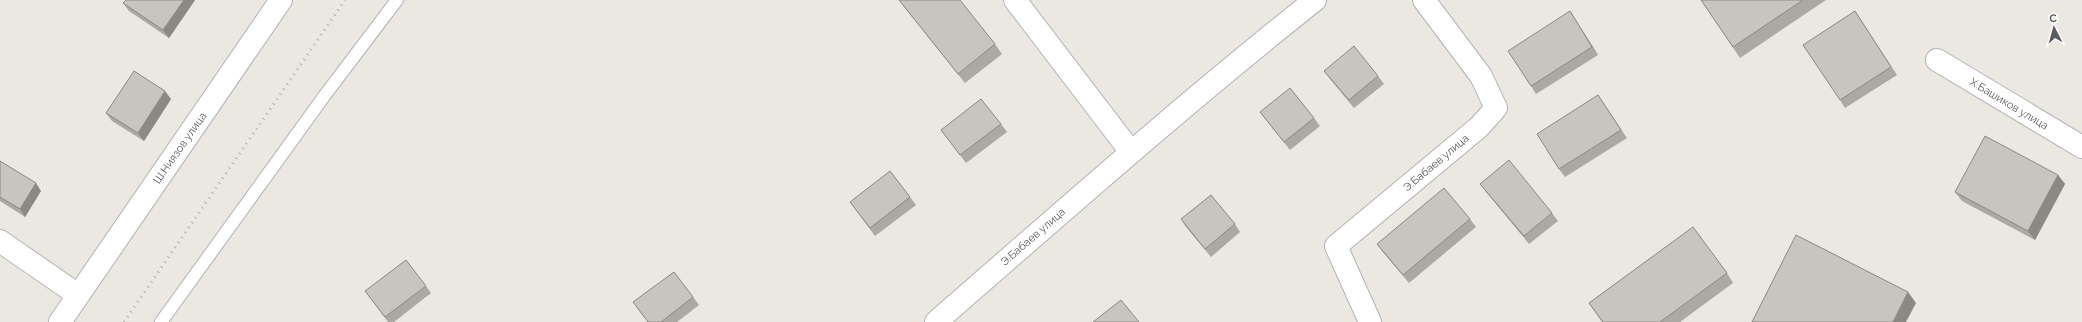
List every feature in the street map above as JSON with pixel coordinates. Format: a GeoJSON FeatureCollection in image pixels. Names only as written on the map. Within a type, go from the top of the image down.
{"type":"FeatureCollection","features":[{"type":"Feature","properties":{"kind":"street","name":"Ш.Ниязов улица"},"geometry":{"type":"LineString","coordinates":[[60,322],[281,0]]}},
{"type":"Feature","properties":{"kind":"street"},"geometry":{"type":"LineString","coordinates":[[1014,0],[1131,152]]}},
{"type":"Feature","properties":{"kind":"street","name":"Э.Бабаев улица"},"geometry":{"type":"LineString","coordinates":[[936,322],[1131,152],[1242,58],[1315,0]]}},
{"type":"Feature","properties":{"kind":"street","name":"Э.Бабаев улица"},"geometry":{"type":"LineString","coordinates":[[1370,322],[1336,246],[1479,127],[1496,108],[1481,76],[1424,0]]}},
{"type":"Feature","properties":{"kind":"street","name":"Х.Башиков улица"},"geometry":{"type":"LineString","coordinates":[[1937,60],[2082,147]]}},
{"type":"Feature","properties":{"kind":"street"},"geometry":{"type":"LineString","coordinates":[[0,241],[78,294]]}},
{"type":"Feature","properties":{"kind":"lane"},"geometry":{"type":"LineString","coordinates":[[161,322],[325,95],[397,0]]}},
{"type":"Feature","properties":{"kind":"building"},"geometry":{"type":"Polygon","coordinates":[[[126,0],[184,0],[163,30],[123,3],[126,0]]]}},
{"type":"Feature","properties":{"kind":"building"},"geometry":{"type":"Polygon","coordinates":[[[899,0],[960,0],[995,44],[958,74],[899,0]]]}},
{"type":"Feature","properties":{"kind":"building"},"geometry":{"type":"Polygon","coordinates":[[[1701,0],[1803,0],[1733,47],[1701,0]]]}},
{"type":"Feature","properties":{"kind":"building"},"geometry":{"type":"Polygon","coordinates":[[[1570,11],[1592,47],[1531,86],[1508,51],[1570,11]]]}},
{"type":"Feature","properties":{"kind":"building"},"geometry":{"type":"Polygon","coordinates":[[[1855,11],[1891,67],[1840,100],[1803,45],[1855,11]]]}},
{"type":"Feature","properties":{"kind":"building"},"geometry":{"type":"Polygon","coordinates":[[[1354,46],[1378,76],[1349,100],[1324,71],[1354,46]]]}},
{"type":"Feature","properties":{"kind":"building"},"geometry":{"type":"Polygon","coordinates":[[[134,71],[165,91],[138,133],[106,113],[134,71]]]}},
{"type":"Feature","properties":{"kind":"building"},"geometry":{"type":"Polygon","coordinates":[[[1290,88],[1314,118],[1284,142],[1260,112],[1290,88]]]}},
{"type":"Feature","properties":{"kind":"building"},"geometry":{"type":"Polygon","coordinates":[[[1598,95],[1621,130],[1559,169],[1537,134],[1598,95]]]}},
{"type":"Feature","properties":{"kind":"building"},"geometry":{"type":"Polygon","coordinates":[[[981,99],[1001,124],[960,155],[941,130],[981,99]]]}},
{"type":"Feature","properties":{"kind":"building"},"geometry":{"type":"Polygon","coordinates":[[[1985,136],[2058,175],[2028,231],[1955,192],[1985,136]]]}},
{"type":"Feature","properties":{"kind":"building"},"geometry":{"type":"Polygon","coordinates":[[[1509,160],[1552,213],[1524,236],[1480,184],[1509,160]]]}},
{"type":"Feature","properties":{"kind":"building"},"geometry":{"type":"Polygon","coordinates":[[[0,161],[36,183],[20,209],[0,197],[0,161]]]}},
{"type":"Feature","properties":{"kind":"building"},"geometry":{"type":"Polygon","coordinates":[[[890,171],[910,197],[870,228],[850,202],[890,171]]]}},
{"type":"Feature","properties":{"kind":"building"},"geometry":{"type":"Polygon","coordinates":[[[1444,188],[1470,219],[1403,275],[1377,244],[1444,188]]]}},
{"type":"Feature","properties":{"kind":"building"},"geometry":{"type":"Polygon","coordinates":[[[1211,195],[1235,224],[1205,249],[1181,219],[1211,195]]]}},
{"type":"Feature","properties":{"kind":"building"},"geometry":{"type":"Polygon","coordinates":[[[1693,227],[1727,273],[1660,322],[1603,322],[1589,303],[1693,227]]]}},
{"type":"Feature","properties":{"kind":"building"},"geometry":{"type":"Polygon","coordinates":[[[1796,235],[1908,292],[1893,322],[1752,322],[1796,235]]]}},
{"type":"Feature","properties":{"kind":"building"},"geometry":{"type":"Polygon","coordinates":[[[406,260],[426,286],[385,317],[365,291],[406,260]]]}},
{"type":"Feature","properties":{"kind":"building"},"geometry":{"type":"Polygon","coordinates":[[[674,272],[693,297],[661,322],[648,322],[633,302],[674,272]]]}},
{"type":"Feature","properties":{"kind":"building"},"geometry":{"type":"Polygon","coordinates":[[[1121,300],[1139,322],[1093,322],[1121,300]]]}},
{"type":"Feature","properties":{"kind":"railway"},"geometry":{"type":"LineString","coordinates":[[124,322],[345,0]]}}]}
